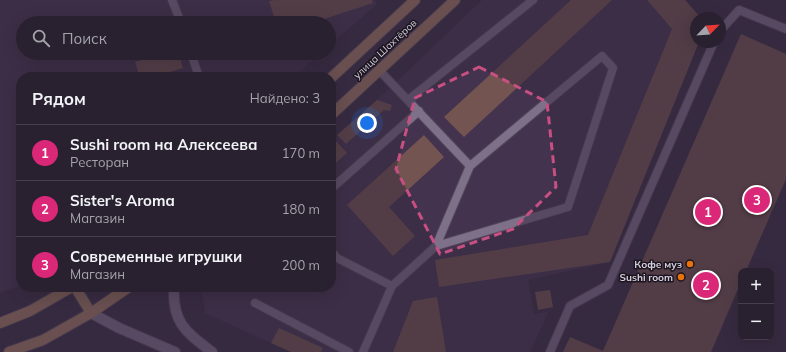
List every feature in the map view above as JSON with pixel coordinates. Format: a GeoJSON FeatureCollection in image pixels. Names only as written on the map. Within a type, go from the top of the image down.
{"type":"FeatureCollection","features":[{"type":"Feature","properties":{"kind":"main road","name":"улица Шахтёров"},"geometry":{"type":"LineString","coordinates":[[336,73],[415,0]]}},
{"type":"Feature","properties":{"kind":"main road","name":"улица Шахтёров"},"geometry":{"type":"LineString","coordinates":[[336,111],[455,0]]}},
{"type":"Feature","properties":{"kind":"main road"},"geometry":{"type":"LineString","coordinates":[[0,323],[30,311],[64,292]]}},
{"type":"Feature","properties":{"kind":"main road"},"geometry":{"type":"LineString","coordinates":[[76,292],[91,313]]}},
{"type":"Feature","properties":{"kind":"main road"},"geometry":{"type":"LineString","coordinates":[[10,352],[43,340],[91,313],[122,292]]}},
{"type":"Feature","properties":{"kind":"street"},"geometry":{"type":"LineString","coordinates":[[174,292],[173,302],[181,325],[192,337],[212,352]]}},
{"type":"Feature","properties":{"kind":"street"},"geometry":{"type":"LineString","coordinates":[[91,313],[119,328],[176,352]]}},
{"type":"Feature","properties":{"kind":"lane"},"geometry":{"type":"LineString","coordinates":[[172,0],[178,16]]}},
{"type":"Feature","properties":{"kind":"lane"},"geometry":{"type":"LineString","coordinates":[[408,100],[533,0]]}},
{"type":"Feature","properties":{"kind":"lane"},"geometry":{"type":"LineString","coordinates":[[726,24],[739,10],[786,29]]}},
{"type":"Feature","properties":{"kind":"lane"},"geometry":{"type":"LineString","coordinates":[[550,352],[570,306],[608,285],[711,48]]}},
{"type":"Feature","properties":{"kind":"lane"},"geometry":{"type":"LineString","coordinates":[[363,352],[392,286],[436,246],[470,166],[602,56],[613,68],[568,208],[436,246]]}},
{"type":"Feature","properties":{"kind":"lane"},"geometry":{"type":"LineString","coordinates":[[193,60],[197,72]]}},
{"type":"Feature","properties":{"kind":"lane"},"geometry":{"type":"LineString","coordinates":[[380,71],[470,166]]}},
{"type":"Feature","properties":{"kind":"lane"},"geometry":{"type":"LineString","coordinates":[[336,185],[419,111]]}},
{"type":"Feature","properties":{"kind":"lane"},"geometry":{"type":"LineString","coordinates":[[336,257],[392,286]]}},
{"type":"Feature","properties":{"kind":"lane"},"geometry":{"type":"LineString","coordinates":[[255,303],[349,352]]}},
{"type":"Feature","properties":{"kind":"highlighted area"},"geometry":{"type":"Polygon","coordinates":[[[479,67],[547,102],[556,187],[513,229],[440,254],[396,169],[415,98],[479,67]]]}},
{"type":"Feature","properties":{"kind":"shaded area"},"geometry":{"type":"Polygon","coordinates":[[[0,0],[377,0],[376,5],[336,40],[336,16],[16,16],[16,60],[313,60],[300,72],[16,72],[16,287],[0,293],[0,0]]]}},
{"type":"Feature","properties":{"kind":"shaded area"},"geometry":{"type":"Polygon","coordinates":[[[482,0],[685,0],[696,12],[690,12],[690,48],[697,48],[610,262],[528,280],[534,314],[549,311],[530,352],[291,352],[205,313],[202,292],[336,292],[336,137],[482,0]]]}},
{"type":"Feature","properties":{"kind":"building"},"geometry":{"type":"Polygon","coordinates":[[[372,0],[373,3],[333,16],[274,16],[269,1],[372,0]]]}},
{"type":"Feature","properties":{"kind":"building"},"geometry":{"type":"Polygon","coordinates":[[[571,0],[612,0],[464,137],[444,117],[571,0]]]}},
{"type":"Feature","properties":{"kind":"building"},"geometry":{"type":"Polygon","coordinates":[[[647,0],[685,0],[696,12],[690,12],[690,48],[697,48],[610,262],[439,287],[435,260],[588,235],[672,29],[647,0]]]}},
{"type":"Feature","properties":{"kind":"building"},"geometry":{"type":"Polygon","coordinates":[[[741,34],[786,54],[786,179],[747,268],[738,268],[738,289],[711,352],[563,352],[570,337],[603,351],[741,34]]]}},
{"type":"Feature","properties":{"kind":"building"},"geometry":{"type":"Polygon","coordinates":[[[141,60],[180,60],[183,68],[170,72],[138,72],[135,62],[141,60]]]}},
{"type":"Feature","properties":{"kind":"building"},"geometry":{"type":"Polygon","coordinates":[[[377,100],[392,105],[390,111],[384,110],[346,144],[337,135],[377,100]]]}},
{"type":"Feature","properties":{"kind":"building"},"geometry":{"type":"Polygon","coordinates":[[[424,135],[444,157],[389,207],[415,236],[393,256],[347,205],[424,135]]]}},
{"type":"Feature","properties":{"kind":"building"},"geometry":{"type":"Polygon","coordinates":[[[336,141],[347,153],[336,163],[336,141]]]}},
{"type":"Feature","properties":{"kind":"building"},"geometry":{"type":"Polygon","coordinates":[[[550,290],[553,307],[538,310],[535,292],[550,290]]]}},
{"type":"Feature","properties":{"kind":"building"},"geometry":{"type":"Polygon","coordinates":[[[437,297],[446,352],[393,352],[413,301],[437,297]]]}},
{"type":"Feature","properties":{"kind":"building"},"geometry":{"type":"Polygon","coordinates":[[[279,328],[323,348],[321,352],[291,352],[271,343],[279,328]]]}},
{"type":"Feature","properties":{"kind":"place","name":"Современные игрушки"},"geometry":{"type":"Point","coordinates":[757,200]}},
{"type":"Feature","properties":{"kind":"place","name":"Sushi room на Алексеева"},"geometry":{"type":"Point","coordinates":[708,212]}},
{"type":"Feature","properties":{"kind":"place","name":"Кофе муз"},"geometry":{"type":"Point","coordinates":[690,264]}},
{"type":"Feature","properties":{"kind":"place","name":"Sushi room"},"geometry":{"type":"Point","coordinates":[681,277]}},
{"type":"Feature","properties":{"kind":"place","name":"Sister's Aroma"},"geometry":{"type":"Point","coordinates":[706,285]}}]}
